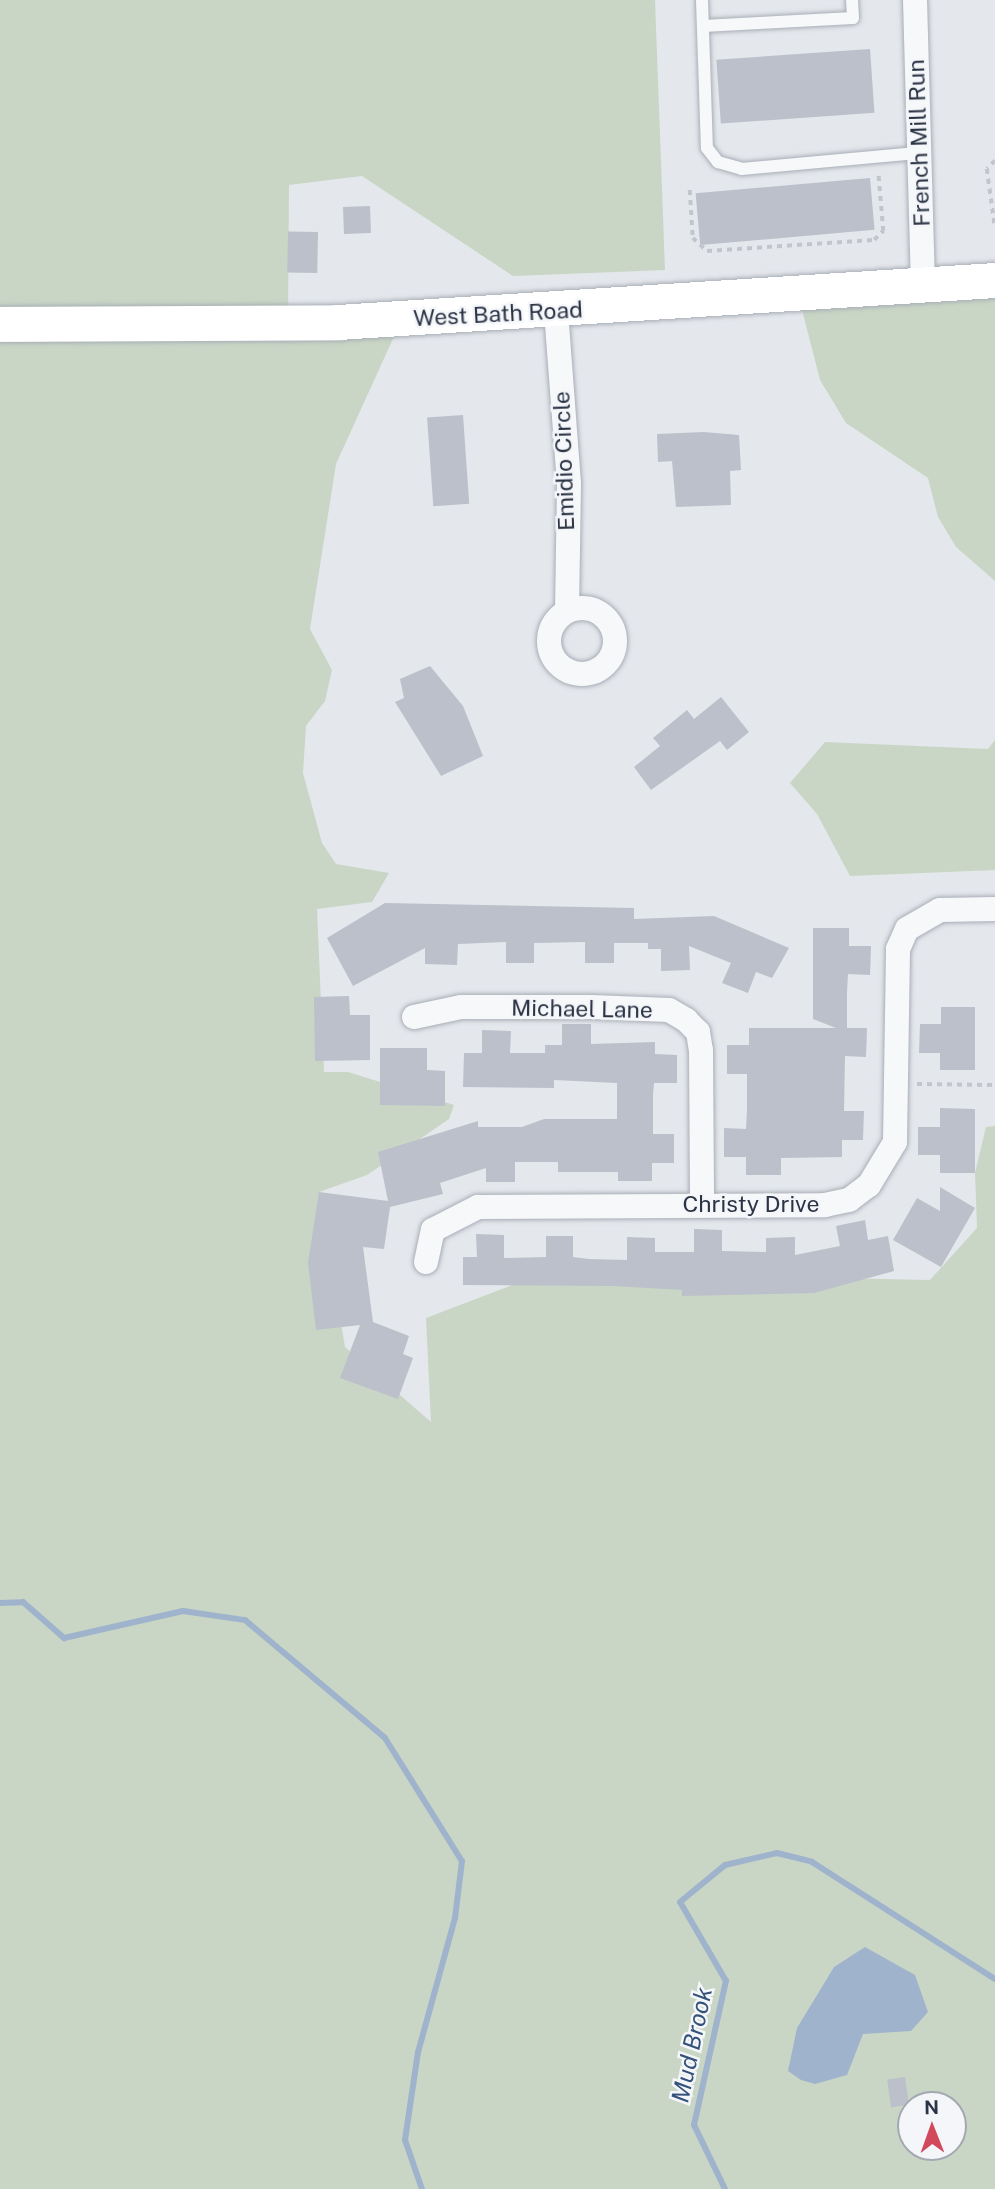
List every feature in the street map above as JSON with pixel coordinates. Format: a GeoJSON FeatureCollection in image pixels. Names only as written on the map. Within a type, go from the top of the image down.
{"type":"FeatureCollection","features":[{"type":"Feature","properties":{"kind":"street","name":"French Mill Run"},"geometry":{"type":"LineString","coordinates":[[915,0],[923,285]]}},
{"type":"Feature","properties":{"kind":"street","name":"West Bath Road"},"geometry":{"type":"LineString","coordinates":[[0,324],[338,322],[556,311],[995,280]]}},
{"type":"Feature","properties":{"kind":"street","name":"Emidio Circle"},"geometry":{"type":"LineString","coordinates":[[556,311],[569,484],[567,611]]}},
{"type":"Feature","properties":{"kind":"street","name":"Christy Drive"},"geometry":{"type":"LineString","coordinates":[[426,1262],[433,1230],[478,1207],[702,1203],[825,1205],[849,1200],[869,1185],[895,1142],[898,949],[907,929],[940,911],[995,909]]}},
{"type":"Feature","properties":{"kind":"street","name":"Michael Lane"},"geometry":{"type":"LineString","coordinates":[[414,1017],[461,1007],[592,1007],[669,1010],[686,1020],[698,1032],[701,1050],[702,1203]]}},
{"type":"Feature","properties":{"kind":"lane"},"geometry":{"type":"LineString","coordinates":[[702,0],[706,148],[718,162],[742,169],[919,153]]}},
{"type":"Feature","properties":{"kind":"lane"},"geometry":{"type":"LineString","coordinates":[[703,26],[853,18],[852,0]]}},
{"type":"Feature","properties":{"kind":"path"},"geometry":{"type":"LineString","coordinates":[[690,190],[693,238],[707,251],[874,240],[883,231],[876,157]]}},
{"type":"Feature","properties":{"kind":"path"},"geometry":{"type":"LineString","coordinates":[[995,161],[987,169],[995,227]]}},
{"type":"Feature","properties":{"kind":"path"},"geometry":{"type":"LineString","coordinates":[[910,1084],[995,1085]]}},
{"type":"Feature","properties":{"kind":"green space"},"geometry":{"type":"Polygon","coordinates":[[[0,0],[655,0],[665,270],[513,276],[362,176],[289,185],[288,320],[402,319],[336,464],[310,629],[332,670],[325,701],[306,726],[303,773],[322,843],[336,864],[389,873],[372,902],[317,909],[324,1072],[348,1072],[454,1105],[449,1119],[367,1175],[319,1192],[345,1347],[431,1422],[426,1318],[547,1272],[930,1280],[977,1228],[975,1173],[986,1127],[995,1126],[995,2189],[0,2189],[0,0]]]}},
{"type":"Feature","properties":{"kind":"green space"},"geometry":{"type":"Polygon","coordinates":[[[995,280],[995,581],[956,547],[938,517],[928,478],[846,423],[820,380],[798,294],[995,280]]]}},
{"type":"Feature","properties":{"kind":"green space"},"geometry":{"type":"Polygon","coordinates":[[[995,740],[995,870],[850,876],[817,814],[790,783],[825,742],[988,749],[995,740]]]}},
{"type":"Feature","properties":{"kind":"water"},"geometry":{"type":"Polygon","coordinates":[[[865,1947],[915,1975],[928,2012],[911,2031],[863,2034],[847,2075],[815,2084],[801,2080],[788,2071],[797,2028],[834,1967],[865,1947]]]}},
{"type":"Feature","properties":{"kind":"building"},"geometry":{"type":"Polygon","coordinates":[[[870,49],[874,113],[721,124],[716,60],[870,49]]]}},
{"type":"Feature","properties":{"kind":"building"},"geometry":{"type":"Polygon","coordinates":[[[870,178],[875,230],[700,245],[696,193],[870,178]]]}},
{"type":"Feature","properties":{"kind":"building"},"geometry":{"type":"Polygon","coordinates":[[[370,206],[371,233],[344,234],[343,207],[370,206]]]}},
{"type":"Feature","properties":{"kind":"building"},"geometry":{"type":"Polygon","coordinates":[[[288,231],[318,232],[317,273],[287,272],[288,231]]]}},
{"type":"Feature","properties":{"kind":"building"},"geometry":{"type":"Polygon","coordinates":[[[463,415],[469,504],[433,506],[427,418],[463,415]]]}},
{"type":"Feature","properties":{"kind":"building"},"geometry":{"type":"Polygon","coordinates":[[[704,432],[739,435],[741,470],[730,471],[731,505],[676,507],[672,461],[658,462],[657,434],[704,432]]]}},
{"type":"Feature","properties":{"kind":"building"},"geometry":{"type":"Polygon","coordinates":[[[430,666],[463,706],[483,756],[441,776],[395,702],[404,698],[400,679],[430,666]]]}},
{"type":"Feature","properties":{"kind":"building"},"geometry":{"type":"Polygon","coordinates":[[[721,697],[749,732],[727,750],[720,741],[651,790],[634,767],[660,746],[653,738],[687,710],[694,719],[721,697]]]}},
{"type":"Feature","properties":{"kind":"building"},"geometry":{"type":"Polygon","coordinates":[[[385,903],[634,908],[634,919],[714,916],[789,948],[772,978],[756,972],[748,993],[722,983],[731,963],[689,946],[690,970],[661,971],[661,949],[648,949],[648,943],[614,943],[614,963],[585,963],[585,942],[534,943],[534,963],[506,963],[506,942],[458,944],[457,965],[425,964],[425,948],[353,986],[327,938],[385,903]]]}},
{"type":"Feature","properties":{"kind":"building"},"geometry":{"type":"Polygon","coordinates":[[[813,928],[849,928],[849,946],[871,946],[870,975],[848,974],[847,992],[847,1028],[867,1028],[866,1057],[845,1056],[844,1111],[864,1111],[863,1140],[842,1140],[842,1157],[781,1158],[781,1175],[746,1175],[746,1157],[724,1157],[724,1128],[746,1129],[747,1110],[747,1074],[727,1074],[727,1045],[749,1045],[749,1028],[836,1028],[813,1019],[813,928]]]}},
{"type":"Feature","properties":{"kind":"building"},"geometry":{"type":"Polygon","coordinates":[[[349,996],[350,1015],[370,1015],[370,1060],[315,1061],[314,997],[349,996]]]}},
{"type":"Feature","properties":{"kind":"building"},"geometry":{"type":"Polygon","coordinates":[[[941,1007],[975,1007],[975,1070],[940,1070],[940,1053],[919,1053],[920,1024],[941,1024],[941,1007]]]}},
{"type":"Feature","properties":{"kind":"building"},"geometry":{"type":"Polygon","coordinates":[[[562,1024],[591,1024],[591,1044],[655,1042],[655,1054],[677,1055],[677,1083],[654,1083],[653,1095],[653,1134],[674,1134],[674,1163],[652,1163],[652,1181],[618,1181],[618,1172],[558,1172],[558,1162],[515,1162],[515,1182],[486,1182],[486,1168],[440,1183],[443,1194],[390,1207],[384,1249],[363,1247],[373,1322],[409,1336],[403,1354],[413,1358],[398,1399],[340,1378],[360,1325],[316,1330],[308,1263],[319,1192],[388,1201],[378,1152],[478,1121],[478,1127],[522,1127],[544,1119],[617,1119],[617,1083],[554,1080],[554,1088],[463,1087],[464,1053],[482,1053],[482,1030],[511,1031],[510,1053],[545,1053],[545,1045],[562,1045],[562,1024]]]}},
{"type":"Feature","properties":{"kind":"building"},"geometry":{"type":"Polygon","coordinates":[[[380,1048],[427,1048],[427,1070],[445,1071],[445,1106],[380,1105],[380,1048]]]}},
{"type":"Feature","properties":{"kind":"building"},"geometry":{"type":"Polygon","coordinates":[[[940,1108],[975,1109],[975,1173],[940,1173],[940,1155],[918,1155],[918,1127],[940,1127],[940,1108]]]}},
{"type":"Feature","properties":{"kind":"building"},"geometry":{"type":"Polygon","coordinates":[[[940,1187],[975,1208],[941,1267],[893,1240],[917,1198],[940,1211],[940,1187]]]}},
{"type":"Feature","properties":{"kind":"building"},"geometry":{"type":"Polygon","coordinates":[[[865,1220],[868,1240],[888,1236],[894,1271],[814,1293],[682,1296],[682,1290],[613,1286],[463,1285],[463,1257],[477,1257],[476,1234],[504,1235],[504,1258],[546,1257],[546,1236],[573,1236],[573,1257],[589,1259],[627,1260],[627,1237],[655,1238],[655,1252],[694,1252],[694,1229],[722,1230],[722,1251],[766,1252],[766,1238],[795,1237],[795,1255],[840,1246],[836,1226],[865,1220]]]}},
{"type":"Feature","properties":{"kind":"building"},"geometry":{"type":"Polygon","coordinates":[[[905,2077],[907,2091],[897,2091],[897,2106],[891,2107],[887,2080],[905,2077]]]}},
{"type":"Feature","properties":{"kind":"waterway"},"geometry":{"type":"LineString","coordinates":[[0,1603],[23,1602],[64,1638],[183,1611],[245,1620],[385,1738],[462,1861],[455,1918],[418,2052],[405,2140],[422,2189]]}},
{"type":"Feature","properties":{"kind":"waterway","name":"Mud Brook"},"geometry":{"type":"LineString","coordinates":[[725,2189],[694,2125],[726,1981],[680,1902],[725,1865],[777,1853],[812,1862],[995,1979]]}}]}
